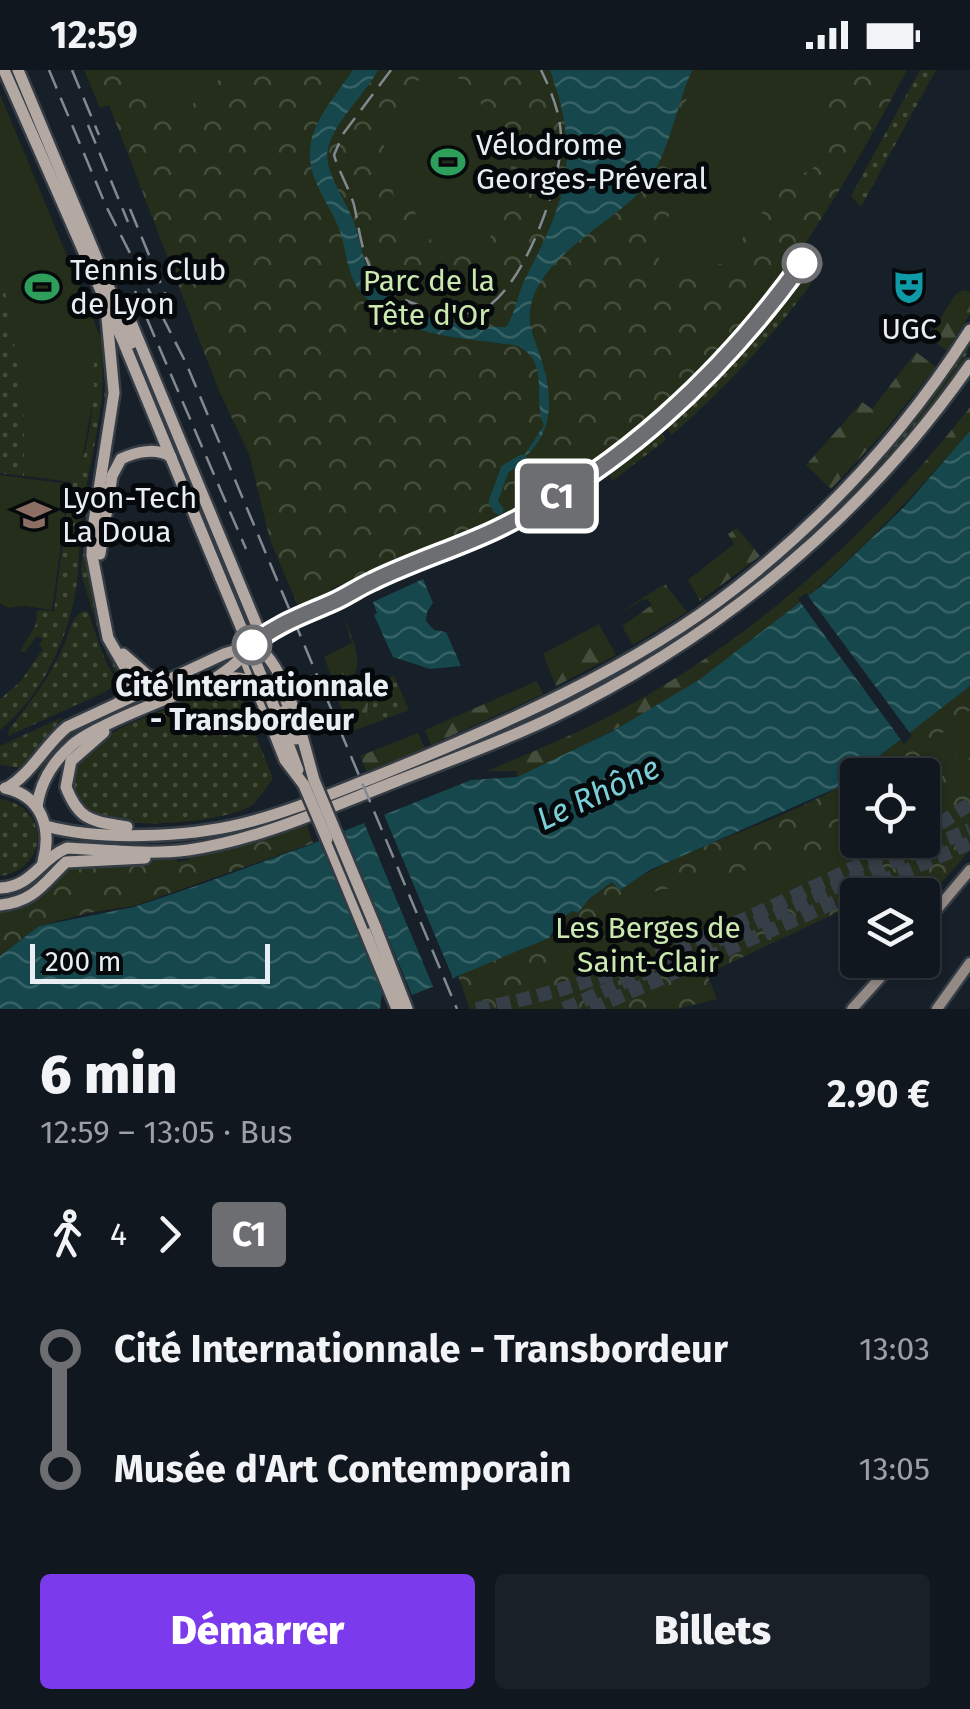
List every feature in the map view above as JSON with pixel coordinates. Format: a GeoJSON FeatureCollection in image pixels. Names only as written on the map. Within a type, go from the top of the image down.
{"type":"FeatureCollection","features":[{"type":"Feature","properties":{"kind":"main road"},"geometry":{"type":"LineString","coordinates":[[4,70],[225,579]]}},
{"type":"Feature","properties":{"kind":"main road"},"geometry":{"type":"LineString","coordinates":[[18,70],[309,783],[407,1009]]}},
{"type":"Feature","properties":{"kind":"main road"},"geometry":{"type":"LineString","coordinates":[[104,275],[142,345],[257,626],[246,649],[201,687]]}},
{"type":"Feature","properties":{"kind":"main road"},"geometry":{"type":"LineString","coordinates":[[103,298],[112,340],[114,393],[92,554],[108,638],[130,676],[120,701]]}},
{"type":"Feature","properties":{"kind":"main road"},"geometry":{"type":"LineString","coordinates":[[46,826],[84,833],[218,829],[293,808],[432,754],[542,703],[638,652],[735,588],[814,520],[921,402],[970,330]]}},
{"type":"Feature","properties":{"kind":"main road"},"geometry":{"type":"LineString","coordinates":[[0,904],[29,898],[46,886],[66,862],[117,860],[184,850],[256,833],[550,718],[642,670],[744,601],[841,517],[894,462],[970,365]]}},
{"type":"Feature","properties":{"kind":"main road"},"geometry":{"type":"LineString","coordinates":[[164,681],[147,676],[126,658],[107,611],[100,551],[112,476],[121,459],[156,452],[171,457]]}},
{"type":"Feature","properties":{"kind":"main road"},"geometry":{"type":"LineString","coordinates":[[246,649],[255,689],[285,760],[309,783]]}},
{"type":"Feature","properties":{"kind":"main road"},"geometry":{"type":"LineString","coordinates":[[4,788],[26,776],[52,738],[66,727],[164,681],[246,649],[267,653],[298,722],[309,783],[396,1009]]}},
{"type":"Feature","properties":{"kind":"main road"},"geometry":{"type":"LineString","coordinates":[[38,807],[42,784],[71,745],[89,732],[201,687],[234,678],[255,689]]}},
{"type":"Feature","properties":{"kind":"main road"},"geometry":{"type":"LineString","coordinates":[[131,716],[78,752],[67,770],[66,787],[79,810],[94,822],[146,834]]}},
{"type":"Feature","properties":{"kind":"main road"},"geometry":{"type":"LineString","coordinates":[[4,788],[26,796],[38,807],[48,839],[42,866]]}},
{"type":"Feature","properties":{"kind":"main road"},"geometry":{"type":"LineString","coordinates":[[0,888],[29,880],[52,854],[66,848],[184,850]]}},
{"type":"Feature","properties":{"kind":"main road"},"geometry":{"type":"LineString","coordinates":[[940,906],[970,870]]}},
{"type":"Feature","properties":{"kind":"main road"},"geometry":{"type":"LineString","coordinates":[[937,1009],[970,963]]}},
{"type":"Feature","properties":{"kind":"main road"},"geometry":{"type":"LineString","coordinates":[[852,1009],[880,978]]}},
{"type":"Feature","properties":{"kind":"main road"},"geometry":{"type":"LineString","coordinates":[[386,1009],[390,994]]}},
{"type":"Feature","properties":{"kind":"green space","name":"Parc de la Tête d'Or"},"geometry":{"type":"Polygon","coordinates":[[[84,70],[907,70],[834,199],[795,258],[707,366],[656,415],[599,460],[534,501],[465,536],[347,586],[342,584],[329,594],[298,606],[270,540],[249,454],[219,391],[109,105],[100,108],[84,70]]]}},
{"type":"Feature","properties":{"kind":"green space"},"geometry":{"type":"Polygon","coordinates":[[[138,70],[211,70],[221,78],[183,113],[165,104],[138,99],[130,84],[138,70]]]}},
{"type":"Feature","properties":{"kind":"green space"},"geometry":{"type":"Polygon","coordinates":[[[704,70],[849,70],[819,113],[831,144],[818,164],[784,179],[724,262],[701,272],[655,280],[665,226],[689,163],[675,154],[674,137],[687,98],[704,70]]]}},
{"type":"Feature","properties":{"kind":"green space"},"geometry":{"type":"Polygon","coordinates":[[[920,70],[936,70],[861,207],[851,196],[920,70]]]}},
{"type":"Feature","properties":{"kind":"green space","name":"Vélodrome Georges-Préveral"},"geometry":{"type":"Polygon","coordinates":[[[433,73],[462,80],[479,99],[486,119],[501,117],[514,184],[499,187],[500,212],[493,232],[482,245],[467,252],[435,244],[422,228],[413,204],[396,207],[383,140],[399,136],[398,115],[403,97],[414,83],[433,73]]]}},
{"type":"Feature","properties":{"kind":"green space","name":"Tennis Club de Lyon"},"geometry":{"type":"Polygon","coordinates":[[[0,94],[101,338],[102,351],[94,353],[94,393],[80,472],[71,482],[24,476],[24,416],[9,307],[0,315],[0,298],[9,306],[0,275],[0,94]]]}},
{"type":"Feature","properties":{"kind":"green space"},"geometry":{"type":"Polygon","coordinates":[[[815,257],[825,263],[773,333],[672,435],[663,425],[735,355],[815,257]]]}},
{"type":"Feature","properties":{"kind":"green space"},"geometry":{"type":"Polygon","coordinates":[[[0,275],[8,297],[18,347],[24,476],[0,473],[0,315],[8,307],[0,298],[0,275]]]}},
{"type":"Feature","properties":{"kind":"green space"},"geometry":{"type":"Polygon","coordinates":[[[963,290],[970,292],[970,314],[947,351],[934,341],[932,332],[955,295],[963,290]]]}},
{"type":"Feature","properties":{"kind":"green space"},"geometry":{"type":"Polygon","coordinates":[[[970,341],[953,379],[935,405],[868,483],[835,512],[834,508],[920,411],[970,341]]]}},
{"type":"Feature","properties":{"kind":"green space"},"geometry":{"type":"Polygon","coordinates":[[[105,345],[112,381],[89,561],[105,638],[124,671],[125,683],[120,682],[102,644],[81,572],[86,512],[104,423],[105,345]]]}},
{"type":"Feature","properties":{"kind":"green space"},"geometry":{"type":"Polygon","coordinates":[[[102,351],[100,412],[67,628],[40,684],[0,730],[0,699],[20,682],[43,649],[39,645],[43,639],[37,636],[25,652],[20,652],[36,624],[37,610],[54,611],[71,482],[88,438],[94,353],[102,351]]]}},
{"type":"Feature","properties":{"kind":"green space"},"geometry":{"type":"Polygon","coordinates":[[[916,352],[936,367],[831,489],[806,465],[862,402],[872,409],[916,352]]]}},
{"type":"Feature","properties":{"kind":"green space"},"geometry":{"type":"Polygon","coordinates":[[[970,407],[970,431],[908,500],[809,595],[738,653],[656,707],[517,777],[517,771],[487,771],[606,718],[659,688],[759,620],[849,542],[932,454],[970,407]]]}},
{"type":"Feature","properties":{"kind":"green space"},"geometry":{"type":"Polygon","coordinates":[[[659,428],[666,440],[612,481],[607,469],[659,428]]]}},
{"type":"Feature","properties":{"kind":"green space"},"geometry":{"type":"Polygon","coordinates":[[[0,475],[69,484],[52,610],[8,608],[0,603],[0,475]]]}},
{"type":"Feature","properties":{"kind":"green space"},"geometry":{"type":"Polygon","coordinates":[[[737,528],[760,556],[700,601],[688,580],[734,544],[728,534],[737,528]]]}},
{"type":"Feature","properties":{"kind":"green space"},"geometry":{"type":"Polygon","coordinates":[[[665,584],[687,612],[633,645],[622,626],[652,605],[646,598],[614,616],[665,584]]]}},
{"type":"Feature","properties":{"kind":"green space"},"geometry":{"type":"Polygon","coordinates":[[[88,612],[105,660],[118,683],[8,736],[53,667],[74,620],[88,612]]]}},
{"type":"Feature","properties":{"kind":"green space"},"geometry":{"type":"Polygon","coordinates":[[[343,615],[355,647],[357,667],[348,685],[338,693],[324,657],[352,643],[343,615]]]}},
{"type":"Feature","properties":{"kind":"green space"},"geometry":{"type":"Polygon","coordinates":[[[599,624],[616,655],[556,686],[543,654],[599,624]]]}},
{"type":"Feature","properties":{"kind":"green space"},"geometry":{"type":"Polygon","coordinates":[[[394,676],[409,710],[366,726],[368,704],[362,690],[394,676]]]}},
{"type":"Feature","properties":{"kind":"green space"},"geometry":{"type":"Polygon","coordinates":[[[537,681],[543,694],[431,745],[425,730],[537,681]]]}},
{"type":"Feature","properties":{"kind":"green space"},"geometry":{"type":"Polygon","coordinates":[[[230,683],[243,684],[251,693],[243,702],[273,779],[251,806],[213,818],[164,823],[116,821],[84,809],[71,780],[77,765],[98,742],[126,726],[230,683]]]}},
{"type":"Feature","properties":{"kind":"green space"},"geometry":{"type":"Polygon","coordinates":[[[168,686],[147,701],[77,735],[41,778],[36,775],[56,746],[74,730],[168,686]]]}},
{"type":"Feature","properties":{"kind":"green space","name":"Les Berges de Saint-Clair"},"geometry":{"type":"Polygon","coordinates":[[[970,686],[970,850],[940,884],[940,878],[840,878],[840,911],[707,974],[717,999],[677,1009],[470,1009],[458,976],[553,936],[560,920],[572,911],[578,913],[612,882],[620,889],[678,858],[840,786],[840,858],[940,858],[940,758],[878,758],[970,686]]]}},
{"type":"Feature","properties":{"kind":"green space"},"geometry":{"type":"Polygon","coordinates":[[[362,690],[368,704],[366,726],[351,732],[338,700],[362,690]]]}},
{"type":"Feature","properties":{"kind":"green space"},"geometry":{"type":"Polygon","coordinates":[[[970,710],[970,758],[940,761],[940,758],[920,758],[970,710]]]}},
{"type":"Feature","properties":{"kind":"green space"},"geometry":{"type":"Polygon","coordinates":[[[63,717],[22,768],[0,765],[0,746],[63,717]]]}},
{"type":"Feature","properties":{"kind":"green space"},"geometry":{"type":"Polygon","coordinates":[[[418,733],[425,748],[367,772],[360,756],[418,733]]]}},
{"type":"Feature","properties":{"kind":"green space"},"geometry":{"type":"Polygon","coordinates":[[[0,799],[28,813],[38,838],[28,862],[0,876],[0,799]]]}},
{"type":"Feature","properties":{"kind":"green space"},"geometry":{"type":"Polygon","coordinates":[[[306,823],[313,843],[134,906],[39,926],[0,956],[0,907],[7,907],[66,866],[176,857],[177,862],[189,860],[190,855],[306,823]]]}},
{"type":"Feature","properties":{"kind":"green space"},"geometry":{"type":"Polygon","coordinates":[[[840,849],[840,858],[875,861],[558,1009],[523,1009],[520,1004],[575,976],[613,927],[620,905],[636,896],[768,865],[816,859],[840,849]]]}},
{"type":"Feature","properties":{"kind":"water"},"geometry":{"type":"Polygon","coordinates":[[[353,70],[378,70],[337,127],[327,156],[372,279],[383,293],[414,312],[451,322],[506,327],[551,224],[565,176],[565,128],[550,70],[692,70],[664,152],[648,182],[558,260],[535,292],[530,322],[547,383],[549,411],[541,437],[522,459],[544,425],[538,371],[528,353],[518,346],[412,327],[375,306],[353,280],[339,228],[314,176],[310,154],[318,123],[353,70]]]}},
{"type":"Feature","properties":{"kind":"water","name":"Le Rhône"},"geometry":{"type":"Polygon","coordinates":[[[970,431],[970,686],[877,758],[840,758],[839,787],[650,870],[620,890],[612,882],[578,913],[572,911],[560,920],[549,938],[379,1009],[0,1009],[0,956],[39,926],[134,907],[304,847],[471,780],[517,777],[613,731],[699,680],[825,583],[904,507],[970,431]]]}},
{"type":"Feature","properties":{"kind":"water"},"geometry":{"type":"Polygon","coordinates":[[[423,579],[433,603],[426,621],[434,630],[446,632],[461,666],[430,669],[393,657],[374,615],[377,613],[373,602],[423,579]]]}},
{"type":"Feature","properties":{"kind":"pier"},"geometry":{"type":"Polygon","coordinates":[[[806,593],[912,736],[904,744],[798,599],[806,593]]]}},
{"type":"Feature","properties":{"kind":"pier"},"geometry":{"type":"Polygon","coordinates":[[[382,810],[455,983],[435,991],[362,818],[382,810]]]}},
{"type":"Feature","properties":{"kind":"pier"},"geometry":{"type":"Polygon","coordinates":[[[342,826],[414,1000],[392,1009],[380,1009],[382,992],[317,836],[342,826]]]}},
{"type":"Feature","properties":{"kind":"waterway"},"geometry":{"type":"LineString","coordinates":[[499,510],[493,502],[505,469],[522,459]]}},
{"type":"Feature","properties":{"kind":"tunnel"},"geometry":{"type":"LineString","coordinates":[[940,823],[970,804]]}},
{"type":"Feature","properties":{"kind":"tunnel"},"geometry":{"type":"LineString","coordinates":[[564,1009],[970,830]]}},
{"type":"Feature","properties":{"kind":"tunnel"},"geometry":{"type":"LineString","coordinates":[[591,1009],[970,843]]}},
{"type":"Feature","properties":{"kind":"tunnel"},"geometry":{"type":"LineString","coordinates":[[476,1009],[532,997],[644,961],[874,858]]}},
{"type":"Feature","properties":{"kind":"railway"},"geometry":{"type":"LineString","coordinates":[[49,70],[106,206],[186,363],[457,1009]]}},
{"type":"Feature","properties":{"kind":"railway"},"geometry":{"type":"LineString","coordinates":[[72,70],[99,135]]}},
{"type":"Feature","properties":{"kind":"railway"},"geometry":{"type":"LineString","coordinates":[[391,70],[343,134],[334,155],[354,205],[365,256],[376,278],[413,303],[454,313],[480,310],[501,295],[539,229],[556,178],[561,136],[554,102],[541,70]]}},
{"type":"Feature","properties":{"kind":"railway"},"geometry":{"type":"LineString","coordinates":[[88,125],[128,222]]}},
{"type":"Feature","properties":{"kind":"railway"},"geometry":{"type":"LineString","coordinates":[[130,209],[166,296]]}},
{"type":"Feature","properties":{"kind":"railway"},"geometry":{"type":"LineString","coordinates":[[135,291],[246,549]]}},
{"type":"Feature","properties":{"kind":"bus line","name":"C1"},"geometry":{"type":"LineString","coordinates":[[252,645],[272,628],[492,531],[577,483],[697,387],[730,354],[802,263]]}},
{"type":"Feature","properties":{"kind":"place","name":"Vélodrome Georges-Préveral"},"geometry":{"type":"Point","coordinates":[448,162]}},
{"type":"Feature","properties":{"kind":"place","name":"Tennis Club de Lyon"},"geometry":{"type":"Point","coordinates":[42,287]}},
{"type":"Feature","properties":{"kind":"place","name":"UGC"},"geometry":{"type":"Point","coordinates":[909,287]}},
{"type":"Feature","properties":{"kind":"place","name":"Lyon-Tech La Doua"},"geometry":{"type":"Point","coordinates":[34,515]}},
{"type":"Feature","properties":{"kind":"place","name":"Cité Internationnale - Transbordeur"},"geometry":{"type":"Point","coordinates":[252,645]}}]}
